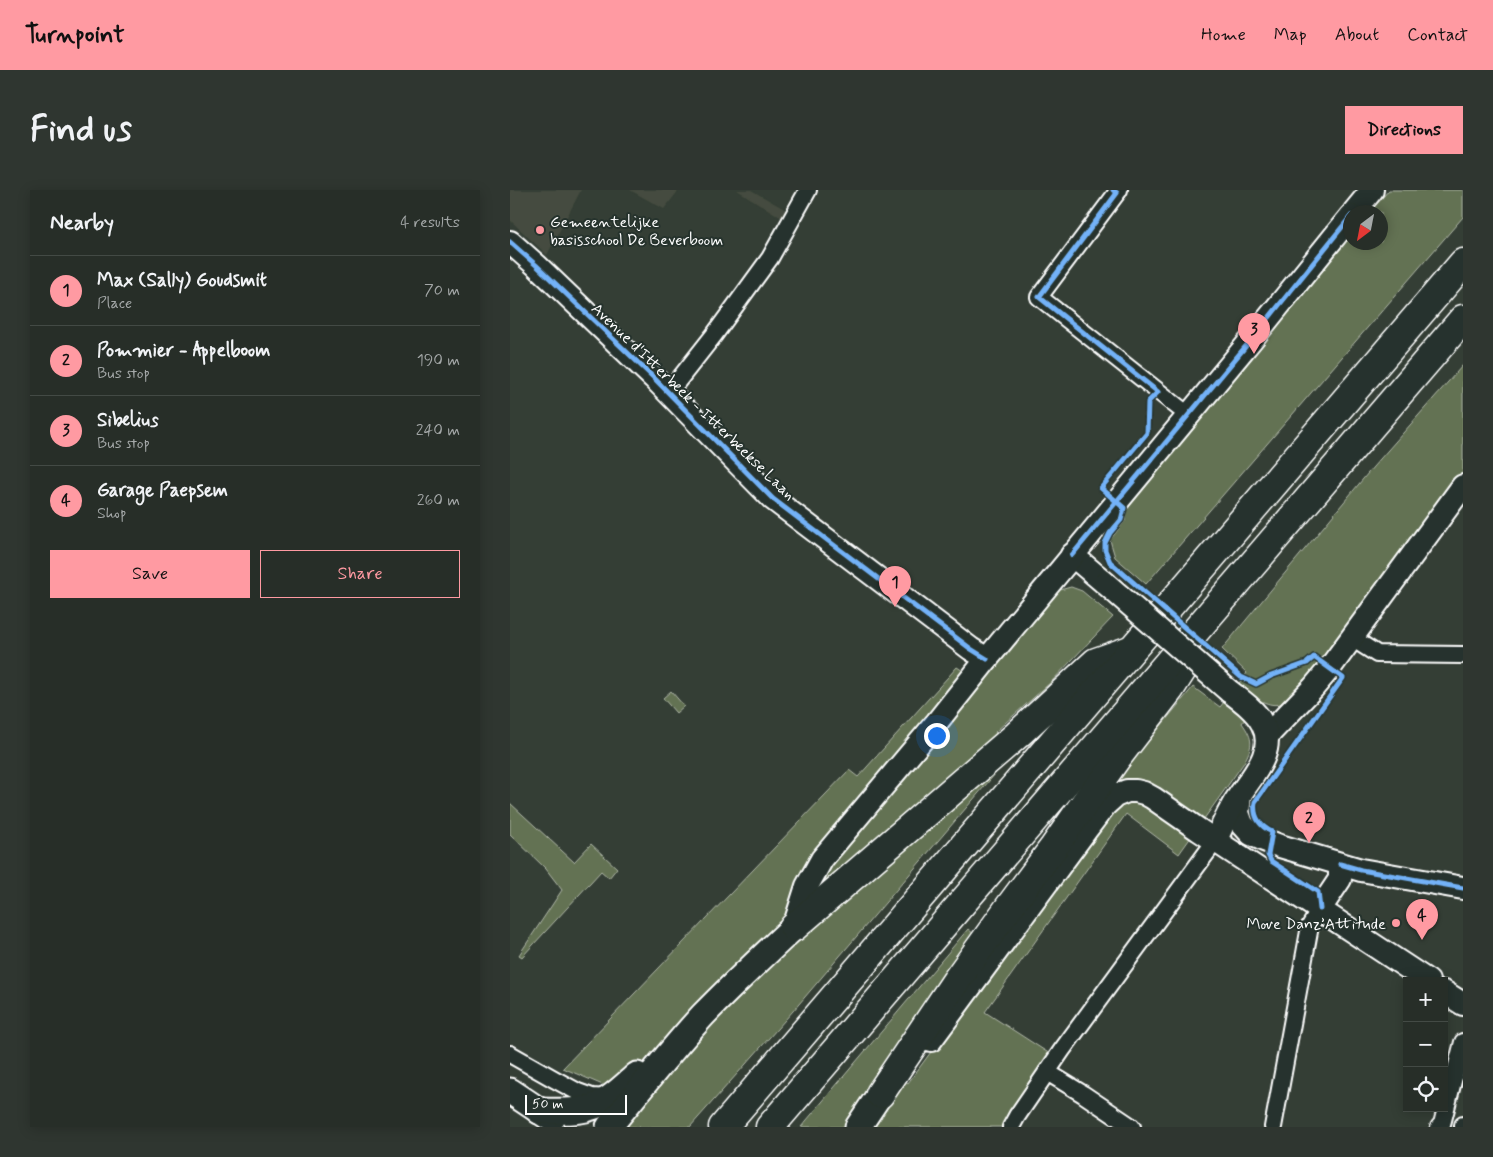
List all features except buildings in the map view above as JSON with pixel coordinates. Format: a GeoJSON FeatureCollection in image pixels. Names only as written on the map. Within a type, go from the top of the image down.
{"type":"FeatureCollection","features":[{"type":"Feature","properties":{"kind":"highway"},"geometry":{"type":"LineString","coordinates":[[723,1127],[1463,263]]}},
{"type":"Feature","properties":{"kind":"highway"},"geometry":{"type":"LineString","coordinates":[[770,1127],[1463,319]]}},
{"type":"Feature","properties":{"kind":"highway"},"geometry":{"type":"LineString","coordinates":[[880,1094],[956,981],[1116,759],[1170,689],[1246,573]]}},
{"type":"Feature","properties":{"kind":"highway"},"geometry":{"type":"LineString","coordinates":[[794,927],[1017,735],[1096,662],[1132,650]]}},
{"type":"Feature","properties":{"kind":"main road"},"geometry":{"type":"LineString","coordinates":[[609,1127],[703,1016],[794,927]]}},
{"type":"Feature","properties":{"kind":"main road"},"geometry":{"type":"LineString","coordinates":[[539,1110],[571,1112],[591,1108],[610,1098],[642,1070],[667,1057]]}},
{"type":"Feature","properties":{"kind":"main road"},"geometry":{"type":"LineString","coordinates":[[510,1091],[566,1127]]}},
{"type":"Feature","properties":{"kind":"main road"},"geometry":{"type":"LineString","coordinates":[[858,1127],[880,1094]]}},
{"type":"Feature","properties":{"kind":"street"},"geometry":{"type":"LineString","coordinates":[[668,392],[714,335],[770,258],[808,190]]}},
{"type":"Feature","properties":{"kind":"street"},"geometry":{"type":"LineString","coordinates":[[1360,205],[1372,190]]}},
{"type":"Feature","properties":{"kind":"street"},"geometry":{"type":"LineString","coordinates":[[1116,191],[1038,296],[1188,415]]}},
{"type":"Feature","properties":{"kind":"street"},"geometry":{"type":"LineString","coordinates":[[794,927],[807,886],[822,859],[1251,340],[1343,225]]}},
{"type":"Feature","properties":{"kind":"street","name":"Avenue d'Itterbeek - Itterbeekse Laan"},"geometry":{"type":"LineString","coordinates":[[510,242],[668,392],[773,499],[971,649],[987,658]]}},
{"type":"Feature","properties":{"kind":"street"},"geometry":{"type":"LineString","coordinates":[[1267,736],[1313,688],[1352,638],[1463,486]]}},
{"type":"Feature","properties":{"kind":"street"},"geometry":{"type":"LineString","coordinates":[[1011,1127],[1062,1050],[1216,840],[1233,805],[1262,763],[1267,750],[1267,736],[1262,723],[1250,708],[1072,555]]}},
{"type":"Feature","properties":{"kind":"street"},"geometry":{"type":"LineString","coordinates":[[1352,638],[1377,654],[1463,655]]}},
{"type":"Feature","properties":{"kind":"street"},"geometry":{"type":"LineString","coordinates":[[880,1094],[914,1064],[1105,805],[1115,796],[1127,791],[1144,793],[1153,798],[1422,977]]}},
{"type":"Feature","properties":{"kind":"street"},"geometry":{"type":"LineString","coordinates":[[1240,795],[1238,813],[1242,824],[1251,834],[1280,846],[1361,870],[1463,888]]}},
{"type":"Feature","properties":{"kind":"street"},"geometry":{"type":"LineString","coordinates":[[1273,1127],[1310,926],[1340,879],[1340,864]]}},
{"type":"Feature","properties":{"kind":"street"},"geometry":{"type":"LineString","coordinates":[[1448,995],[1463,1004]]}},
{"type":"Feature","properties":{"kind":"street"},"geometry":{"type":"LineString","coordinates":[[1439,1127],[1442,1124],[1463,1042]]}},
{"type":"Feature","properties":{"kind":"street"},"geometry":{"type":"LineString","coordinates":[[510,1054],[578,1092],[592,1097],[610,1098]]}},
{"type":"Feature","properties":{"kind":"street"},"geometry":{"type":"LineString","coordinates":[[1048,1072],[1132,1127]]}},
{"type":"Feature","properties":{"kind":"shaded area","name":"Gemeentelijke basisschool De Beverboom"},"geometry":{"type":"Polygon","coordinates":[[[510,190],[581,190],[547,255],[510,220],[510,190]]]}},
{"type":"Feature","properties":{"kind":"shaded area","name":"Gemeentelijke basisschool De Beverboom"},"geometry":{"type":"Polygon","coordinates":[[[630,190],[679,190],[664,209],[630,190]]]}},
{"type":"Feature","properties":{"kind":"shaded area","name":"Gemeentelijke basisschool De Beverboom"},"geometry":{"type":"Polygon","coordinates":[[[737,190],[751,190],[786,210],[782,218],[737,190]]]}},
{"type":"Feature","properties":{"kind":"green space"},"geometry":{"type":"Polygon","coordinates":[[[1389,190],[1463,190],[1463,217],[1146,584],[1115,557],[1110,540],[1125,521],[1127,505],[1343,243],[1343,250],[1388,250],[1388,205],[1376,205],[1389,190]]]}},
{"type":"Feature","properties":{"kind":"green space"},"geometry":{"type":"Polygon","coordinates":[[[1463,365],[1463,475],[1365,599],[1296,696],[1286,702],[1274,705],[1259,700],[1242,723],[1249,734],[1251,743],[1243,764],[1179,854],[1126,814],[985,1012],[1050,1054],[1030,1080],[1004,1127],[801,1127],[968,929],[975,935],[885,1067],[908,1083],[982,983],[1113,784],[1193,687],[1220,707],[1247,673],[1222,649],[1373,467],[1463,365]]]}},
{"type":"Feature","properties":{"kind":"green space"},"geometry":{"type":"Polygon","coordinates":[[[1071,587],[1082,591],[1113,617],[1051,682],[995,732],[1013,753],[793,1011],[690,1127],[622,1127],[605,1086],[563,1068],[849,770],[858,777],[957,667],[980,682],[1056,591],[1071,587]]]}},
{"type":"Feature","properties":{"kind":"green space"},"geometry":{"type":"Polygon","coordinates":[[[671,691],[684,706],[676,713],[663,698],[671,691]]]}},
{"type":"Feature","properties":{"kind":"green space"},"geometry":{"type":"Polygon","coordinates":[[[510,803],[574,862],[591,844],[617,868],[609,878],[601,871],[522,957],[519,955],[562,890],[546,869],[510,834],[510,803]]]}},
{"type":"Feature","properties":{"kind":"cycle path"},"geometry":{"type":"LineString","coordinates":[[1113,190],[1117,193],[1039,297],[1158,392],[1148,402],[1147,433],[1101,488],[1124,508],[1121,520],[1110,533],[1105,543],[1105,550],[1110,562],[1241,677],[1256,684],[1271,676],[1307,663],[1314,657],[1343,678],[1255,802],[1255,812],[1260,824],[1272,832],[1268,855],[1271,861],[1318,892],[1320,909]]}},
{"type":"Feature","properties":{"kind":"cycle path"},"geometry":{"type":"LineString","coordinates":[[1072,555],[1251,340],[1343,226]]}},
{"type":"Feature","properties":{"kind":"cycle path"},"geometry":{"type":"LineString","coordinates":[[510,242],[654,378],[773,499],[971,649],[987,659]]}},
{"type":"Feature","properties":{"kind":"cycle path"},"geometry":{"type":"LineString","coordinates":[[1340,864],[1361,870],[1463,888]]}},
{"type":"Feature","properties":{"kind":"place","name":"Gemeentelijke basisschool De Beverboom"},"geometry":{"type":"Point","coordinates":[540,230]}},
{"type":"Feature","properties":{"kind":"place","name":"Sibelius"},"geometry":{"type":"Point","coordinates":[1254,354]}},
{"type":"Feature","properties":{"kind":"place","name":"Max (Sally) Goudsmit"},"geometry":{"type":"Point","coordinates":[895,607]}},
{"type":"Feature","properties":{"kind":"place","name":"Pommier - Appelboom"},"geometry":{"type":"Point","coordinates":[1309,843]}},
{"type":"Feature","properties":{"kind":"place","name":"Move Danz’Attitude"},"geometry":{"type":"Point","coordinates":[1396,923]}},
{"type":"Feature","properties":{"kind":"place","name":"Garage Paepsem"},"geometry":{"type":"Point","coordinates":[1422,940]}}]}
